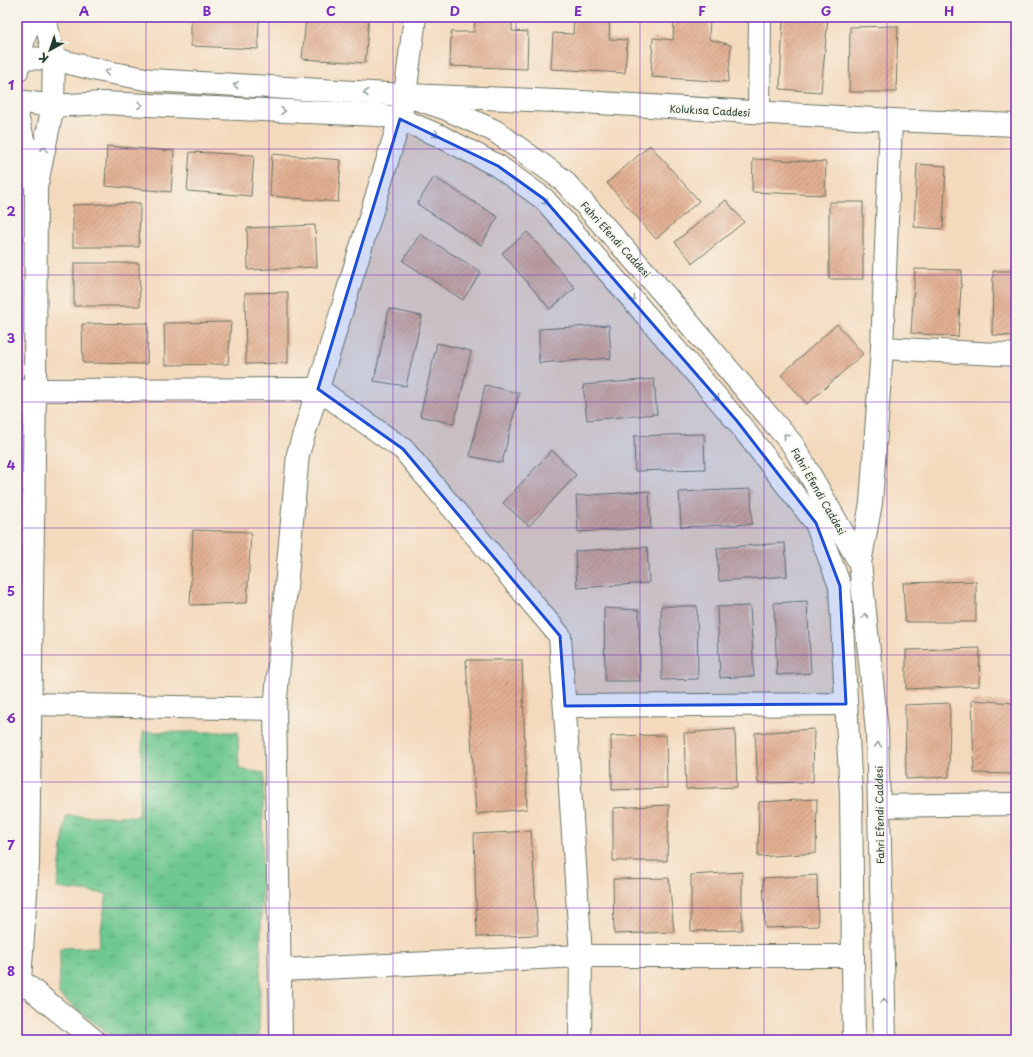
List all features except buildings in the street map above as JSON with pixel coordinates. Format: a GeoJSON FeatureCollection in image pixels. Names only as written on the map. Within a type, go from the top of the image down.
{"type":"FeatureCollection","features":[{"type":"Feature","properties":{"kind":"street"},"geometry":{"type":"LineString","coordinates":[[30,17],[18,62],[54,59],[102,71],[151,80],[405,95]]}},
{"type":"Feature","properties":{"kind":"street"},"geometry":{"type":"LineString","coordinates":[[44,17],[54,59],[53,106],[36,188],[26,391],[30,704],[23,726],[28,863],[18,983],[94,1040]]}},
{"type":"Feature","properties":{"kind":"street"},"geometry":{"type":"LineString","coordinates":[[281,1040],[275,709],[298,454],[400,119],[405,95],[415,17]]}},
{"type":"Feature","properties":{"kind":"street"},"geometry":{"type":"LineString","coordinates":[[759,112],[760,17]]}},
{"type":"Feature","properties":{"kind":"street","name":"Kolukısa Caddesi"},"geometry":{"type":"LineString","coordinates":[[405,95],[582,102],[892,120],[1016,125]]}},
{"type":"Feature","properties":{"kind":"street","name":"Fahri Efendi Caddesi"},"geometry":{"type":"LineString","coordinates":[[405,95],[444,108],[495,131],[563,180],[652,280],[793,445],[860,563],[877,731],[885,1040]]}},
{"type":"Feature","properties":{"kind":"street","name":"Fahri Efendi Caddesi"},"geometry":{"type":"LineString","coordinates":[[17,100],[53,106],[102,103],[379,115],[400,119],[440,136],[498,166],[544,199],[737,421],[816,523],[840,586],[851,794],[854,1040]]}},
{"type":"Feature","properties":{"kind":"street"},"geometry":{"type":"LineString","coordinates":[[17,116],[36,188]]}},
{"type":"Feature","properties":{"kind":"street"},"geometry":{"type":"LineString","coordinates":[[860,563],[871,503],[882,348],[892,120]]}},
{"type":"Feature","properties":{"kind":"street"},"geometry":{"type":"LineString","coordinates":[[882,348],[1016,355]]}},
{"type":"Feature","properties":{"kind":"street"},"geometry":{"type":"LineString","coordinates":[[26,391],[318,389],[403,449],[560,636],[581,956],[580,1040]]}},
{"type":"Feature","properties":{"kind":"street"},"geometry":{"type":"LineString","coordinates":[[30,704],[275,709]]}},
{"type":"Feature","properties":{"kind":"street"},"geometry":{"type":"LineString","coordinates":[[565,706],[846,704]]}},
{"type":"Feature","properties":{"kind":"street"},"geometry":{"type":"LineString","coordinates":[[879,806],[1016,804]]}},
{"type":"Feature","properties":{"kind":"street"},"geometry":{"type":"LineString","coordinates":[[280,970],[581,956],[853,956]]}},
{"type":"Feature","properties":{"kind":"highlighted area"},"geometry":{"type":"Polygon","coordinates":[[[400,119],[498,166],[544,199],[737,421],[816,523],[840,586],[846,704],[565,706],[560,636],[403,449],[318,389],[400,119]]]}},
{"type":"Feature","properties":{"kind":"green space"},"geometry":{"type":"Polygon","coordinates":[[[143,732],[238,732],[239,769],[264,773],[259,1040],[116,1040],[59,995],[60,948],[98,947],[107,894],[57,888],[66,816],[139,816],[143,732]]]}}]}
